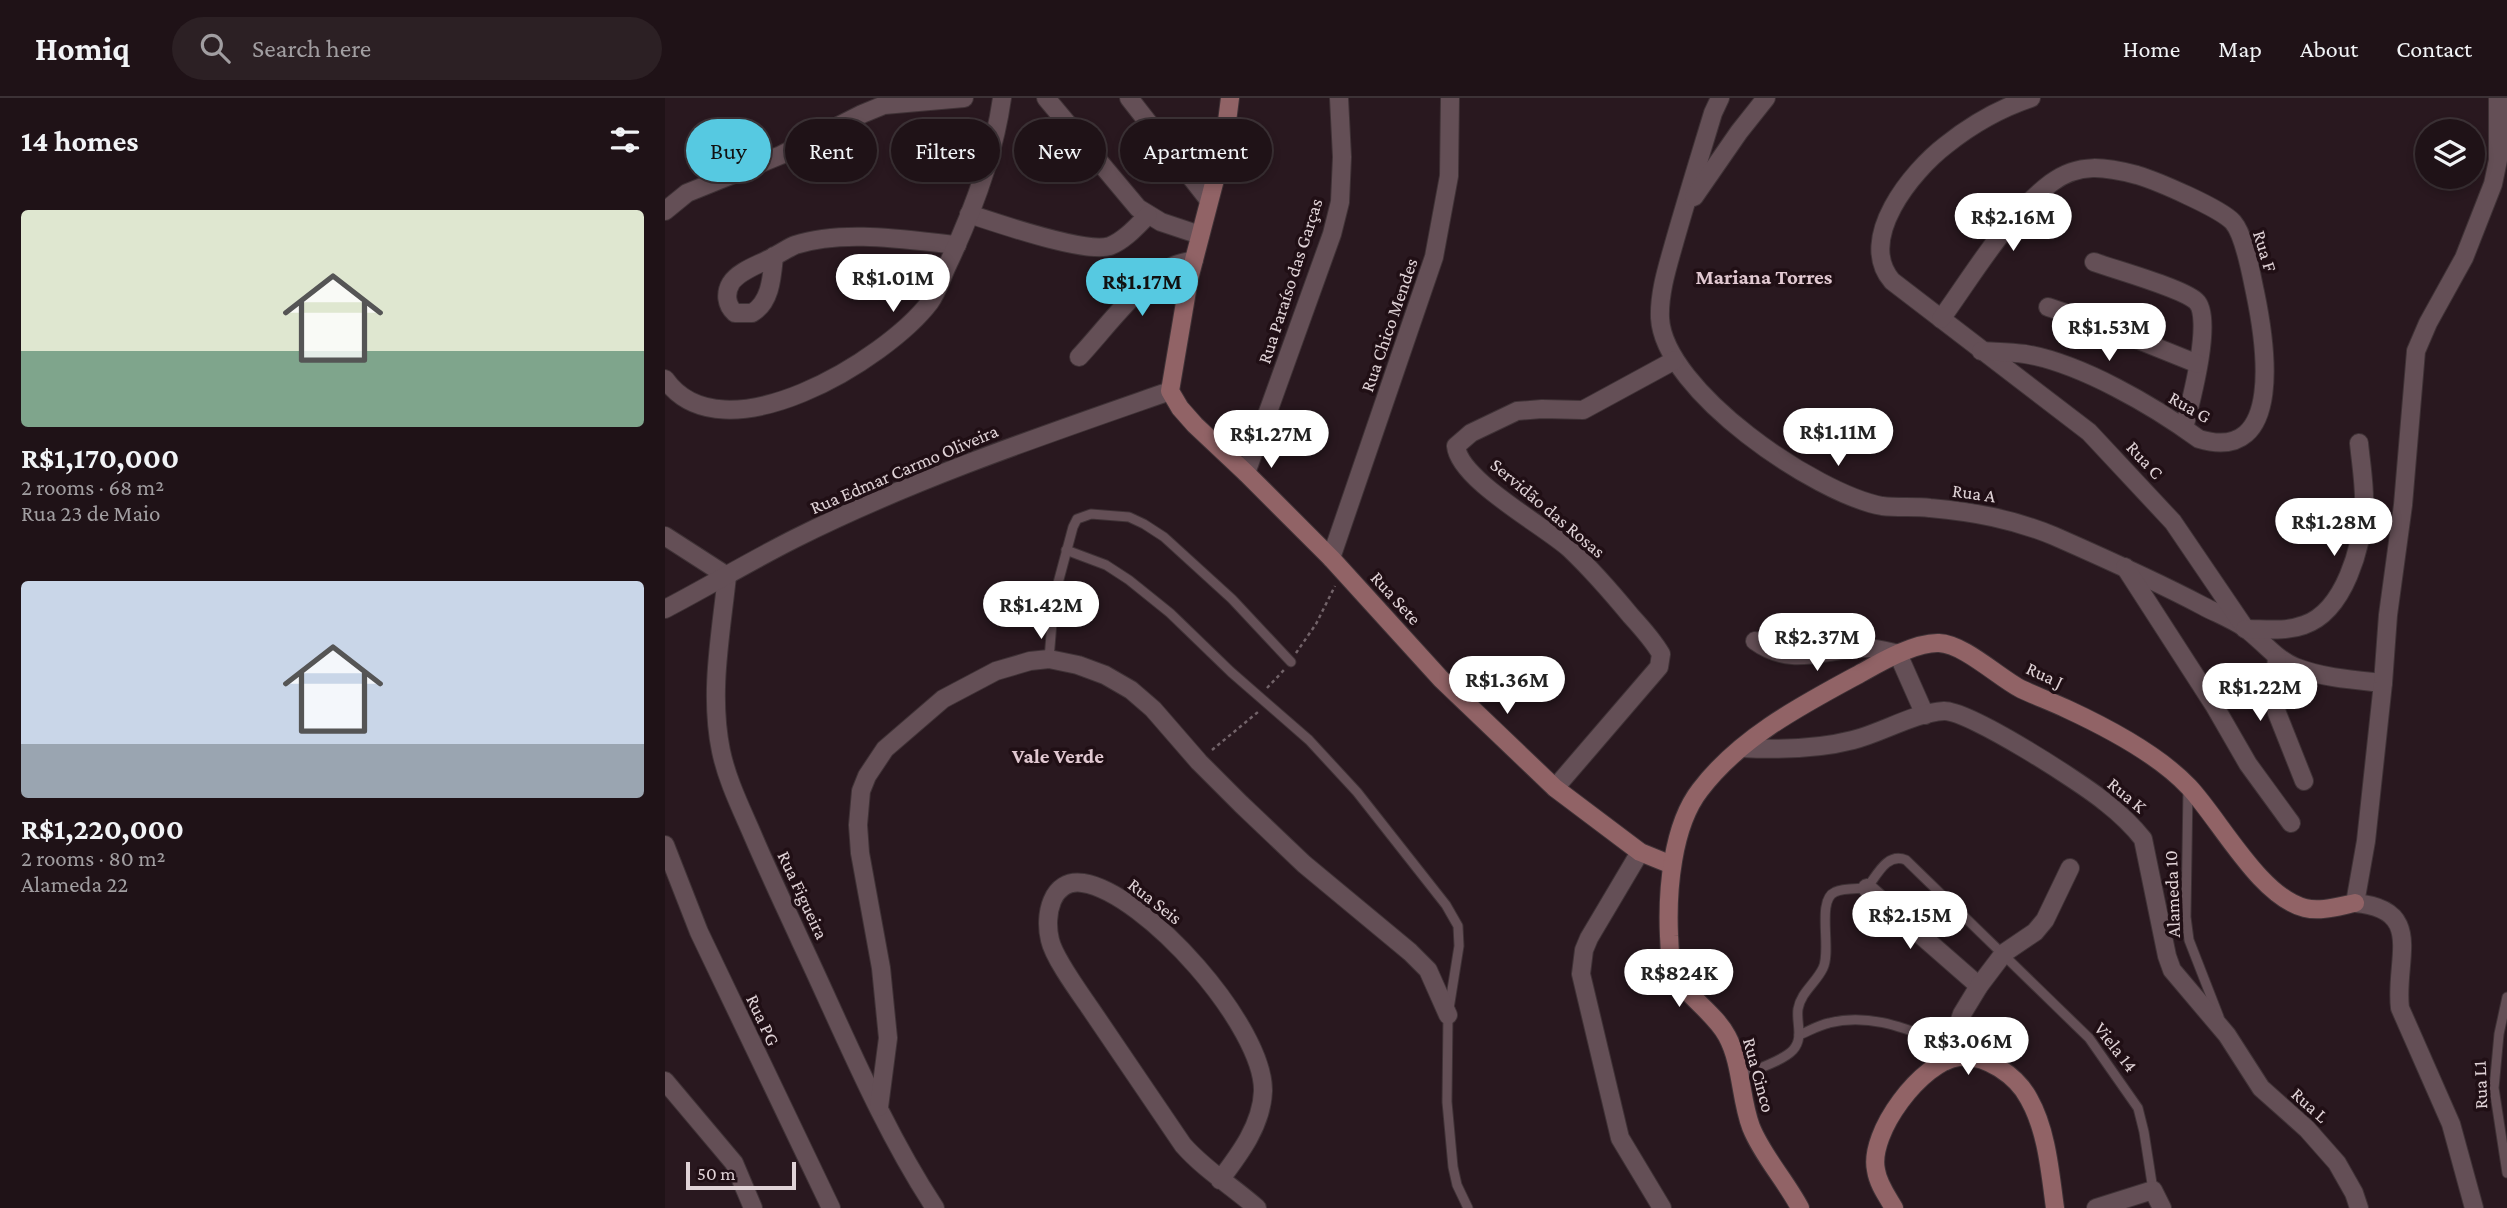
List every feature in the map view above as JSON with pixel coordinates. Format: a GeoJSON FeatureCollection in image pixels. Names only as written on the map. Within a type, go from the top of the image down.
{"type":"FeatureCollection","features":[{"type":"Feature","properties":{"kind":"street"},"geometry":{"type":"LineString","coordinates":[[665,211],[687,193],[781,155],[884,105],[964,98]]}},
{"type":"Feature","properties":{"kind":"street"},"geometry":{"type":"LineString","coordinates":[[665,379],[671,388],[688,400],[713,409],[745,410],[779,402],[823,384],[867,359],[900,335],[931,301],[957,245],[993,145],[1002,98]]}},
{"type":"Feature","properties":{"kind":"street"},"geometry":{"type":"LineString","coordinates":[[1046,98],[1138,208],[1148,215],[1200,234]]}},
{"type":"Feature","properties":{"kind":"street"},"geometry":{"type":"LineString","coordinates":[[1129,98],[1208,199]]}},
{"type":"Feature","properties":{"kind":"street"},"geometry":{"type":"LineString","coordinates":[[1170,391],[1178,335],[1194,260],[1224,145],[1230,98]]}},
{"type":"Feature","properties":{"kind":"street","name":"Rua Paraíso das Garças"},"geometry":{"type":"LineString","coordinates":[[1246,473],[1332,234],[1340,202],[1342,157],[1339,98]]}},
{"type":"Feature","properties":{"kind":"street","name":"Rua Chico Mendes"},"geometry":{"type":"LineString","coordinates":[[1337,564],[1434,257],[1449,176],[1450,98]]}},
{"type":"Feature","properties":{"kind":"street","name":"Rua A"},"geometry":{"type":"LineString","coordinates":[[1720,98],[1665,274],[1661,305],[1662,333],[1675,360],[1705,396],[1756,442],[1820,481],[1883,506],[1929,508],[2019,522],[2125,567],[2245,628],[2277,657],[2313,673],[2383,683]]}},
{"type":"Feature","properties":{"kind":"street"},"geometry":{"type":"LineString","coordinates":[[1683,212],[1766,98]]}},
{"type":"Feature","properties":{"kind":"street","name":"Rua C"},"geometry":{"type":"LineString","coordinates":[[2031,98],[1984,119],[1945,145],[1920,169],[1887,217],[1881,239],[1882,270],[1892,281],[1981,351],[2012,371],[2089,432],[2173,522],[2245,628]]}},
{"type":"Feature","properties":{"kind":"street"},"geometry":{"type":"LineString","coordinates":[[2474,1208],[2451,1124],[2400,1008],[2402,936],[2399,922],[2387,911],[2355,903],[2365,841],[2390,602],[2405,492],[2416,351],[2428,323],[2464,258],[2493,184],[2498,160],[2498,98]]}},
{"type":"Feature","properties":{"kind":"street","name":"Rua F"},"geometry":{"type":"LineString","coordinates":[[1941,319],[2006,230],[2027,205],[2052,182],[2073,172],[2097,167],[2146,178],[2222,213],[2233,222],[2251,271],[2262,324],[2265,386],[2262,402],[2251,429],[2243,438],[2222,444]]}},
{"type":"Feature","properties":{"kind":"street"},"geometry":{"type":"LineString","coordinates":[[969,214],[1043,236],[1095,247],[1110,246],[1125,237],[1148,215]]}},
{"type":"Feature","properties":{"kind":"street"},"geometry":{"type":"LineString","coordinates":[[774,256],[795,245],[831,239],[900,239],[957,245]]}},
{"type":"Feature","properties":{"kind":"street"},"geometry":{"type":"LineString","coordinates":[[1079,357],[1157,277],[1174,266],[1194,260]]}},
{"type":"Feature","properties":{"kind":"street"},"geometry":{"type":"LineString","coordinates":[[2094,262],[2198,302],[2202,327],[2198,364],[2183,428]]}},
{"type":"Feature","properties":{"kind":"street"},"geometry":{"type":"LineString","coordinates":[[2048,307],[2198,364]]}},
{"type":"Feature","properties":{"kind":"street","name":"Rua G"},"geometry":{"type":"LineString","coordinates":[[1981,351],[2025,354],[2080,371],[2199,439],[2222,444]]}},
{"type":"Feature","properties":{"kind":"street","name":"Servidão das Rosas"},"geometry":{"type":"LineString","coordinates":[[1555,788],[1659,667],[1661,654],[1601,580],[1567,546],[1477,479],[1458,454],[1456,446],[1471,433],[1517,411],[1553,408],[1583,410],[1675,360]]}},
{"type":"Feature","properties":{"kind":"street","name":"Rua Sete"},"geometry":{"type":"LineString","coordinates":[[1170,391],[1195,425],[1337,564],[1441,679],[1555,788],[1640,852],[1672,865]]}},
{"type":"Feature","properties":{"kind":"street","name":"Rua Edmar Carmo Oliveira"},"geometry":{"type":"LineString","coordinates":[[665,609],[796,538],[887,497],[1031,438],[1170,391]]}},
{"type":"Feature","properties":{"kind":"street"},"geometry":{"type":"LineString","coordinates":[[2245,628],[2286,630],[2306,625],[2324,612],[2336,598],[2351,569],[2364,506],[2359,443]]}},
{"type":"Feature","properties":{"kind":"street"},"geometry":{"type":"LineString","coordinates":[[665,537],[727,576]]}},
{"type":"Feature","properties":{"kind":"street"},"geometry":{"type":"LineString","coordinates":[[2125,567],[2214,705],[2248,764],[2291,823]]}},
{"type":"Feature","properties":{"kind":"street","name":"Rua Figueira"},"geometry":{"type":"LineString","coordinates":[[727,576],[717,660],[717,712],[721,750],[730,782],[768,870],[879,1107],[912,1172],[935,1208]]}},
{"type":"Feature","properties":{"kind":"street"},"geometry":{"type":"LineString","coordinates":[[1755,641],[1769,651],[1787,656],[1869,647],[1898,654],[1925,715]]}},
{"type":"Feature","properties":{"kind":"street","name":"Rua J"},"geometry":{"type":"LineString","coordinates":[[1696,794],[1710,777],[1742,748],[1784,715],[1898,654],[1928,644],[1950,645],[2020,688],[2109,730],[2149,754],[2188,786],[2223,833],[2266,883],[2294,905],[2325,909],[2355,903]]}},
{"type":"Feature","properties":{"kind":"street"},"geometry":{"type":"LineString","coordinates":[[2277,657],[2274,696],[2277,713],[2304,781]]}},
{"type":"Feature","properties":{"kind":"street"},"geometry":{"type":"LineString","coordinates":[[879,1107],[888,1038],[881,968],[860,853],[858,825],[861,791],[867,776],[885,749],[943,699],[996,671],[1030,661],[1049,659],[1078,664],[1131,690],[1153,709],[1199,762],[1304,864],[1428,970],[1448,1015]]}},
{"type":"Feature","properties":{"kind":"street","name":"Rua K"},"geometry":{"type":"LineString","coordinates":[[1742,748],[1801,748],[1853,740],[1925,715],[1949,711],[1969,717],[2003,736],[2104,801],[2134,827],[2143,839],[2172,970],[2227,1035]]}},
{"type":"Feature","properties":{"kind":"street","name":"Rua Cinco"},"geometry":{"type":"LineString","coordinates":[[1696,794],[1684,820],[1672,865],[1669,926],[1674,973],[1718,1021],[1729,1038],[1750,1125],[1800,1208]]}},
{"type":"Feature","properties":{"kind":"street","name":"Rua PG"},"geometry":{"type":"LineString","coordinates":[[665,845],[699,932],[831,1208]]}},
{"type":"Feature","properties":{"kind":"street"},"geometry":{"type":"LineString","coordinates":[[1640,852],[1584,950],[1581,974],[1619,1138],[1662,1208]]}},
{"type":"Feature","properties":{"kind":"street"},"geometry":{"type":"LineString","coordinates":[[1894,1208],[1880,1184],[1875,1168],[1877,1146],[1889,1117],[1914,1086],[1948,1053],[1962,1014],[2004,953],[2035,932],[2045,920],[2070,867]]}},
{"type":"Feature","properties":{"kind":"street","name":"Rua Seis"},"geometry":{"type":"LineString","coordinates":[[1220,1180],[1250,1136],[1263,1091],[1259,1065],[1242,1026],[1194,964],[1153,924],[1103,888],[1081,883],[1068,885],[1053,896],[1048,910],[1050,943],[1079,992],[1183,1144],[1200,1164],[1220,1180],[1257,1208]]}},
{"type":"Feature","properties":{"kind":"street"},"geometry":{"type":"LineString","coordinates":[[1867,888],[1979,986]]}},
{"type":"Feature","properties":{"kind":"street","name":"Rua L"},"geometry":{"type":"LineString","coordinates":[[2227,1035],[2260,1088],[2307,1129],[2337,1163],[2359,1208]]}},
{"type":"Feature","properties":{"kind":"street"},"geometry":{"type":"LineString","coordinates":[[1948,1053],[1973,1058],[2003,1070],[2023,1090],[2035,1112],[2043,1136],[2055,1208]]}},
{"type":"Feature","properties":{"kind":"street"},"geometry":{"type":"LineString","coordinates":[[665,1081],[734,1163],[753,1208]]}},
{"type":"Feature","properties":{"kind":"street"},"geometry":{"type":"LineString","coordinates":[[2096,1208],[2154,1190],[2162,1208]]}},
{"type":"Feature","properties":{"kind":"lane"},"geometry":{"type":"LineString","coordinates":[[1049,659],[1054,598],[1073,527],[1077,519],[1083,516],[1112,514],[1129,517],[1164,537],[1232,599],[1291,662]]}},
{"type":"Feature","properties":{"kind":"lane"},"geometry":{"type":"LineString","coordinates":[[1066,550],[1106,565],[1170,612],[1263,701],[1309,740],[1357,792],[1446,905],[1458,926],[1459,946],[1448,1015],[1447,1102],[1453,1167],[1457,1185],[1468,1208]]}},
{"type":"Feature","properties":{"kind":"lane","name":"Alameda 10"},"geometry":{"type":"LineString","coordinates":[[2188,786],[2186,917],[2189,940],[2227,1035]]}},
{"type":"Feature","properties":{"kind":"lane","name":"Viela 14"},"geometry":{"type":"LineString","coordinates":[[1867,888],[1891,858],[1906,860],[2089,1038],[2138,1108],[2154,1190]]}},
{"type":"Feature","properties":{"kind":"lane"},"geometry":{"type":"LineString","coordinates":[[1740,1076],[1787,1055],[1794,1049],[1800,1035],[1797,1012],[1799,1003],[1823,968],[1826,956],[1825,911],[1828,897],[1835,892],[1867,888]]}},
{"type":"Feature","properties":{"kind":"lane","name":"Rua L1"},"geometry":{"type":"LineString","coordinates":[[2507,997],[2499,1034],[2494,1088],[2507,1173]]}},
{"type":"Feature","properties":{"kind":"lane"},"geometry":{"type":"LineString","coordinates":[[1800,1035],[1828,1023],[1864,1018],[1884,1023],[1948,1053]]}},
{"type":"Feature","properties":{"kind":"path"},"geometry":{"type":"LineString","coordinates":[[1199,762],[1263,701],[1291,662],[1316,624],[1337,564]]}},
{"type":"Feature","properties":{"kind":"district","name":"Mariana Torres"},"geometry":{"type":"Point","coordinates":[1764,277]}},
{"type":"Feature","properties":{"kind":"district","name":"Vale Verde"},"geometry":{"type":"Point","coordinates":[1058,756]}}]}
